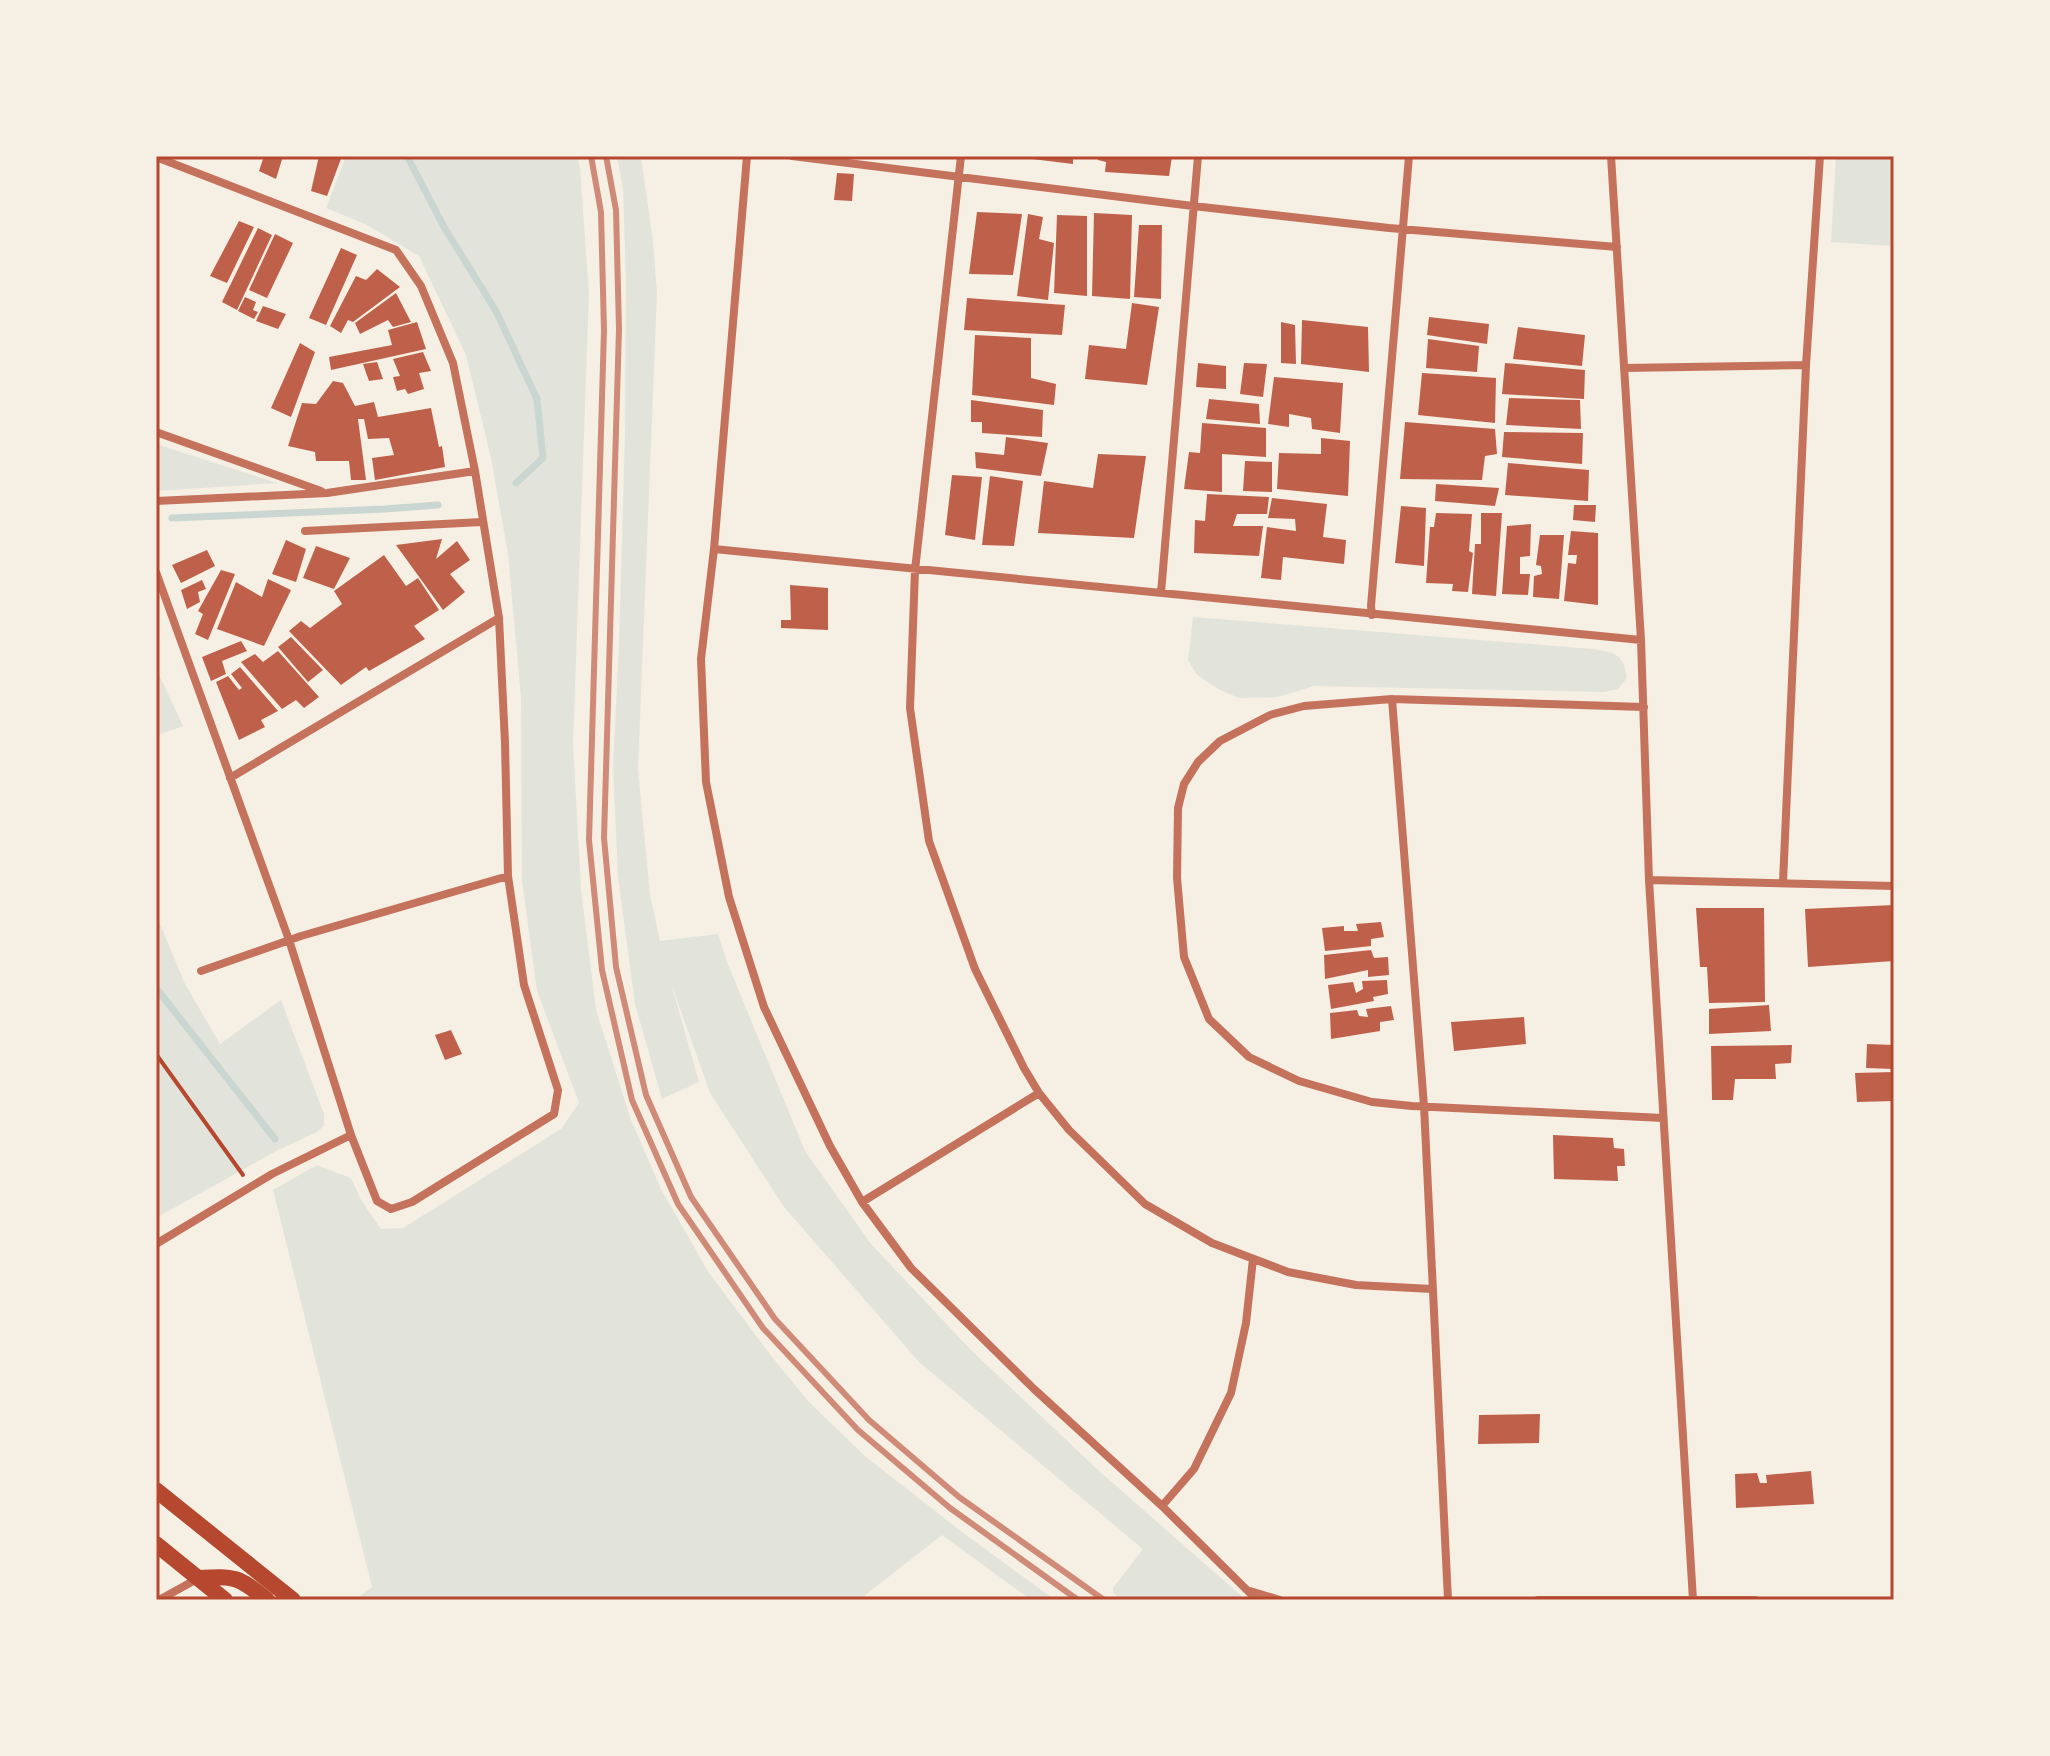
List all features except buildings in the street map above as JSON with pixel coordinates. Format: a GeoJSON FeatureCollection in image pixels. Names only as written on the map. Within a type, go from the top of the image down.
{"type":"FeatureCollection","features":[{"type":"Feature","properties":{"kind":"main road"},"geometry":{"type":"LineString","coordinates":[[156,1490],[293,1600]]}},
{"type":"Feature","properties":{"kind":"main road"},"geometry":{"type":"LineString","coordinates":[[156,1544],[225,1600]]}},
{"type":"Feature","properties":{"kind":"main road"},"geometry":{"type":"LineString","coordinates":[[198,1578],[225,1577],[245,1582],[267,1600]]}},
{"type":"Feature","properties":{"kind":"street"},"geometry":{"type":"LineString","coordinates":[[747,156],[714,549],[701,659],[706,782],[729,897],[764,1007],[830,1146],[862,1202],[911,1268],[1257,1600]]}},
{"type":"Feature","properties":{"kind":"street"},"geometry":{"type":"LineString","coordinates":[[792,156],[1403,230],[1617,247]]}},
{"type":"Feature","properties":{"kind":"street"},"geometry":{"type":"LineString","coordinates":[[961,156],[915,570],[910,708],[929,841],[975,969],[1039,1093],[1069,1130],[1145,1204],[1212,1243],[1288,1272],[1356,1285],[1432,1289]]}},
{"type":"Feature","properties":{"kind":"street"},"geometry":{"type":"LineString","coordinates":[[1161,593],[1198,156]]}},
{"type":"Feature","properties":{"kind":"street"},"geometry":{"type":"LineString","coordinates":[[1372,615],[1409,156]]}},
{"type":"Feature","properties":{"kind":"street"},"geometry":{"type":"LineString","coordinates":[[1611,156],[1641,640],[1649,880],[1693,1600]]}},
{"type":"Feature","properties":{"kind":"street"},"geometry":{"type":"LineString","coordinates":[[1783,882],[1806,365],[1820,156]]}},
{"type":"Feature","properties":{"kind":"street"},"geometry":{"type":"LineString","coordinates":[[156,157],[396,250],[421,286],[453,363],[475,471],[499,618],[508,876],[524,985],[558,1090],[554,1114],[412,1202],[391,1209],[377,1201],[351,1135],[289,940],[156,572]]}},
{"type":"Feature","properties":{"kind":"street"},"geometry":{"type":"LineString","coordinates":[[1624,368],[1806,365]]}},
{"type":"Feature","properties":{"kind":"street"},"geometry":{"type":"LineString","coordinates":[[156,432],[327,493]]}},
{"type":"Feature","properties":{"kind":"street"},"geometry":{"type":"LineString","coordinates":[[156,501],[327,493],[475,471]]}},
{"type":"Feature","properties":{"kind":"street"},"geometry":{"type":"LineString","coordinates":[[305,531],[482,522]]}},
{"type":"Feature","properties":{"kind":"street"},"geometry":{"type":"LineString","coordinates":[[714,549],[1641,640]]}},
{"type":"Feature","properties":{"kind":"street"},"geometry":{"type":"LineString","coordinates":[[230,778],[499,618]]}},
{"type":"Feature","properties":{"kind":"street"},"geometry":{"type":"LineString","coordinates":[[1644,707],[1392,699],[1304,706],[1270,715],[1220,741],[1198,762],[1184,784],[1178,808],[1177,878],[1184,957],[1204,1007],[1209,1019],[1249,1057],[1299,1081],[1372,1102],[1663,1118]]}},
{"type":"Feature","properties":{"kind":"street"},"geometry":{"type":"LineString","coordinates":[[1392,699],[1424,1106],[1448,1600]]}},
{"type":"Feature","properties":{"kind":"street"},"geometry":{"type":"LineString","coordinates":[[201,971],[289,940],[508,876]]}},
{"type":"Feature","properties":{"kind":"street"},"geometry":{"type":"LineString","coordinates":[[1649,880],[1894,886]]}},
{"type":"Feature","properties":{"kind":"street"},"geometry":{"type":"LineString","coordinates":[[862,1202],[1039,1093]]}},
{"type":"Feature","properties":{"kind":"street"},"geometry":{"type":"LineString","coordinates":[[156,1244],[272,1174],[351,1135]]}},
{"type":"Feature","properties":{"kind":"street"},"geometry":{"type":"LineString","coordinates":[[1162,1506],[1194,1469],[1231,1393],[1246,1323],[1253,1259]]}},
{"type":"Feature","properties":{"kind":"street"},"geometry":{"type":"LineString","coordinates":[[159,1600],[198,1578]]}},
{"type":"Feature","properties":{"kind":"street"},"geometry":{"type":"LineString","coordinates":[[1246,1589],[1280,1600]]}},
{"type":"Feature","properties":{"kind":"street"},"geometry":{"type":"LineString","coordinates":[[1538,1600],[1755,1600]]}},
{"type":"Feature","properties":{"kind":"path"},"geometry":{"type":"LineString","coordinates":[[156,1054],[243,1175]]}},
{"type":"Feature","properties":{"kind":"shaded area"},"geometry":{"type":"Polygon","coordinates":[[[346,156],[577,156],[589,293],[573,744],[581,889],[596,1010],[631,1120],[662,1191],[709,1273],[809,1402],[865,1456],[1055,1600],[1031,1600],[942,1535],[859,1600],[355,1600],[372,1587],[273,1190],[317,1165],[351,1178],[361,1200],[381,1229],[403,1228],[561,1129],[579,1103],[537,991],[522,881],[521,698],[508,554],[491,458],[466,355],[419,256],[365,224],[326,208],[346,156]]]}},
{"type":"Feature","properties":{"kind":"shaded area"},"geometry":{"type":"Polygon","coordinates":[[[617,156],[641,156],[657,293],[638,769],[650,895],[660,941],[718,934],[805,1151],[871,1244],[971,1350],[1098,1470],[1246,1600],[1123,1600],[1113,1593],[1113,1588],[1143,1549],[919,1362],[784,1207],[710,1093],[671,983],[699,1082],[662,1099],[635,1004],[618,877],[613,768],[625,434],[626,280],[623,189],[617,156]]]}},
{"type":"Feature","properties":{"kind":"shaded area"},"geometry":{"type":"Polygon","coordinates":[[[1836,156],[1894,156],[1894,246],[1831,242],[1836,156]]]}},
{"type":"Feature","properties":{"kind":"shaded area"},"geometry":{"type":"Polygon","coordinates":[[[156,444],[277,483],[156,491],[156,444]]]}},
{"type":"Feature","properties":{"kind":"shaded area"},"geometry":{"type":"Polygon","coordinates":[[[1193,617],[1593,649],[1621,659],[1627,678],[1618,689],[1604,692],[1314,686],[1278,697],[1239,698],[1197,675],[1188,660],[1193,617]]]}},
{"type":"Feature","properties":{"kind":"shaded area"},"geometry":{"type":"Polygon","coordinates":[[[156,668],[183,726],[156,736],[156,668]]]}},
{"type":"Feature","properties":{"kind":"shaded area"},"geometry":{"type":"Polygon","coordinates":[[[156,914],[184,982],[220,1044],[281,1000],[324,1114],[324,1126],[156,1218],[156,914]]]}},
{"type":"Feature","properties":{"kind":"waterway"},"geometry":{"type":"LineString","coordinates":[[407,156],[444,227],[496,311],[537,399],[543,458],[516,483]]}},
{"type":"Feature","properties":{"kind":"waterway"},"geometry":{"type":"LineString","coordinates":[[172,518],[438,505]]}},
{"type":"Feature","properties":{"kind":"waterway"},"geometry":{"type":"LineString","coordinates":[[156,988],[275,1139]]}},
{"type":"Feature","properties":{"kind":"railway"},"geometry":{"type":"LineString","coordinates":[[591,156],[601,212],[604,330],[589,840],[602,970],[632,1100],[678,1204],[763,1328],[858,1430],[950,1508],[1078,1600]]}},
{"type":"Feature","properties":{"kind":"railway"},"geometry":{"type":"LineString","coordinates":[[606,156],[616,210],[619,329],[604,838],[616,967],[646,1095],[691,1197],[775,1319],[869,1420],[959,1497],[1104,1600]]}}]}
